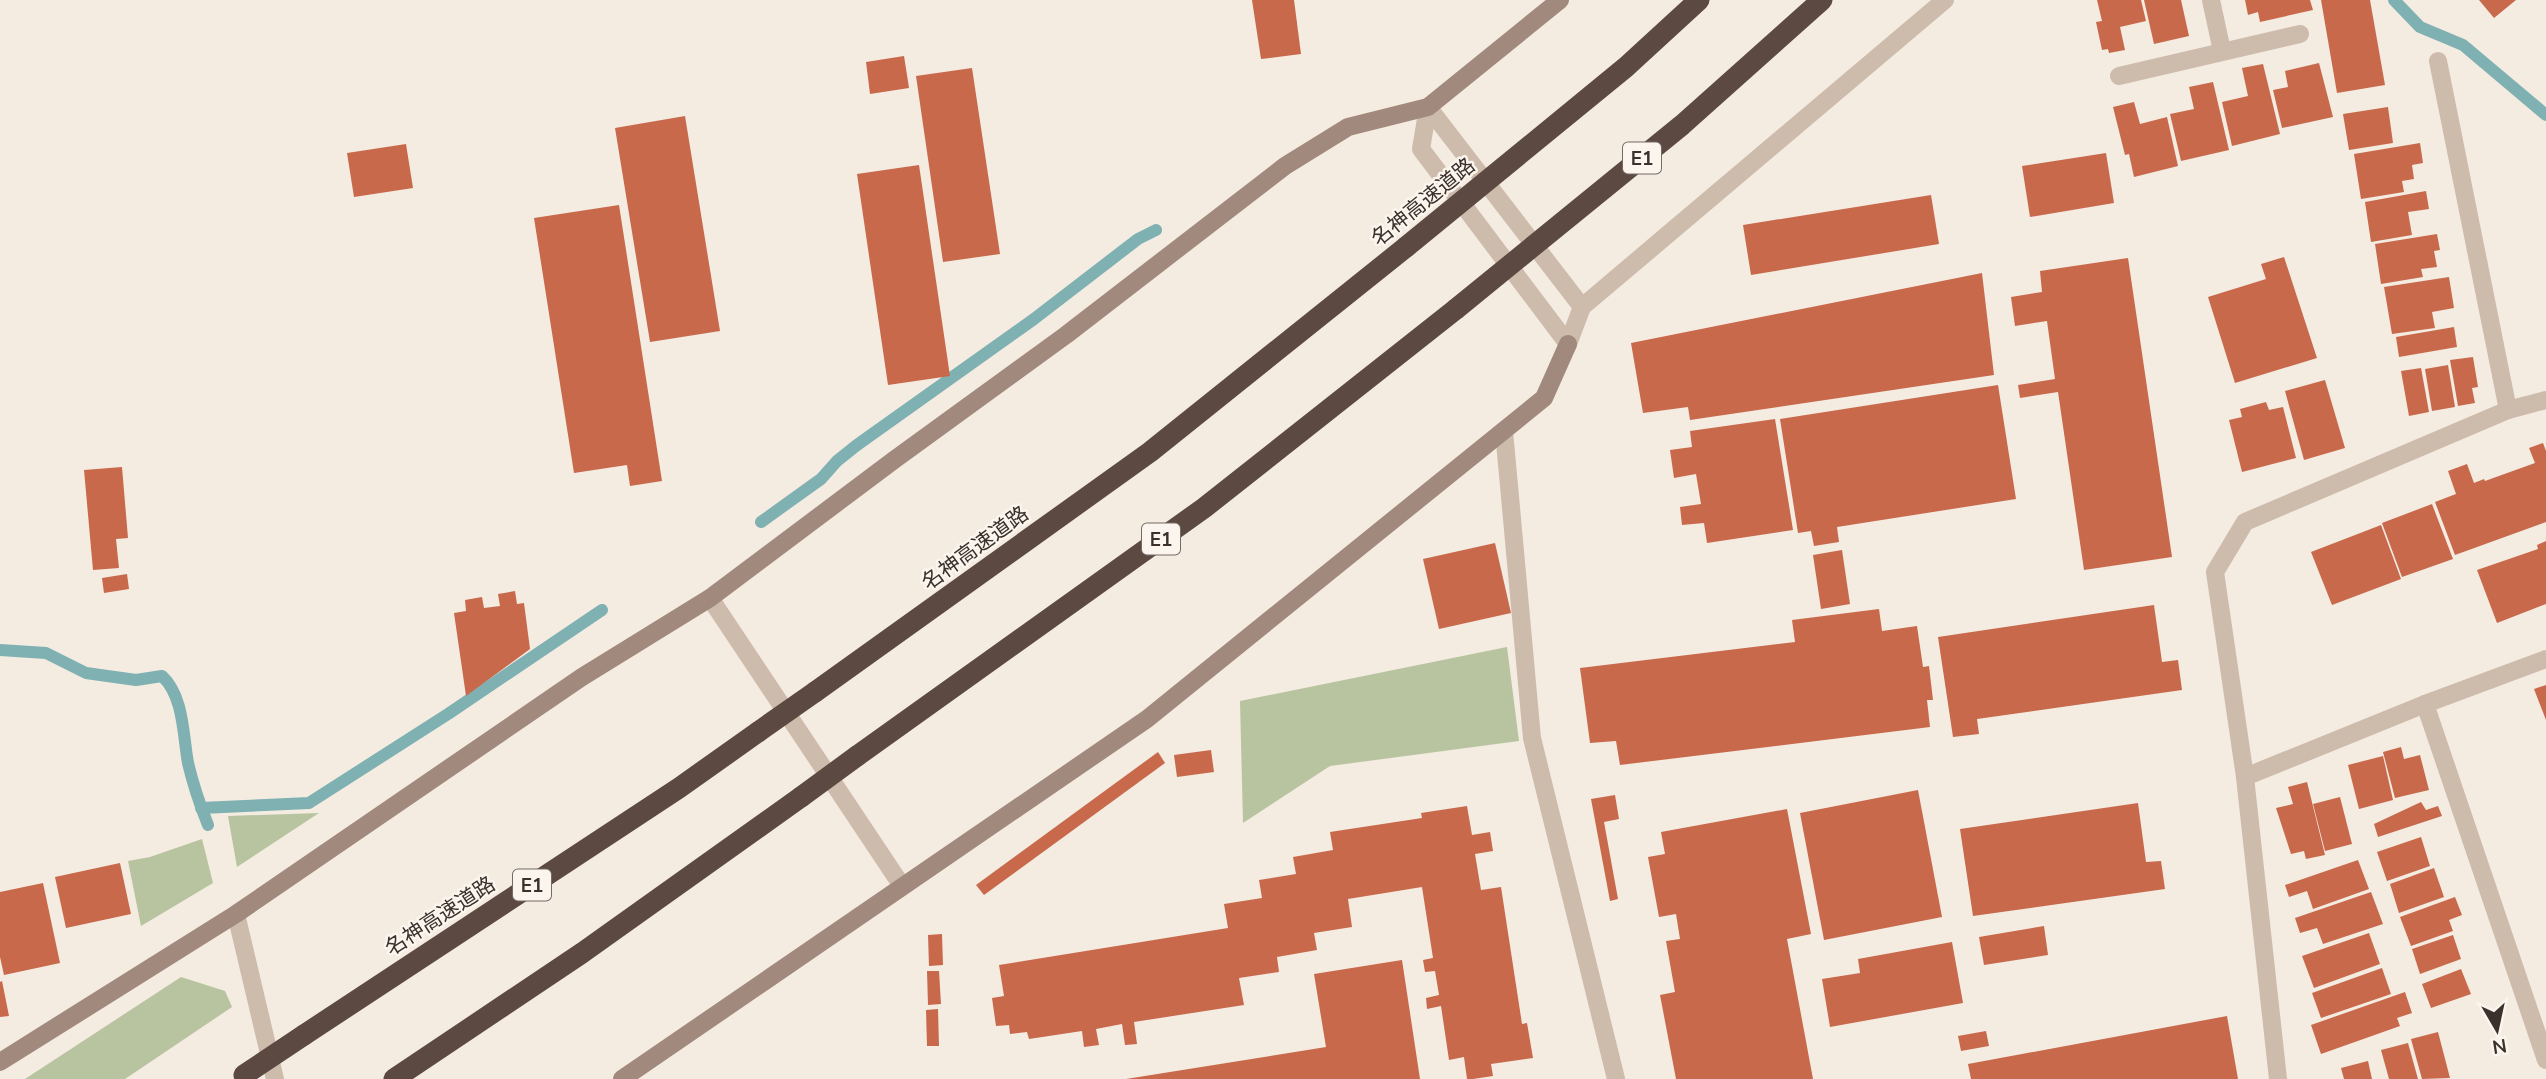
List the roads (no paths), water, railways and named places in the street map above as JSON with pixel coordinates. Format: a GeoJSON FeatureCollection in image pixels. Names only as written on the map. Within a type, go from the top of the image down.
{"type":"FeatureCollection","features":[{"type":"Feature","properties":{"kind":"highway","name":"名神高速道路"},"geometry":{"type":"LineString","coordinates":[[241,1077],[679,788],[1150,452],[1626,67],[1699,0]]}},
{"type":"Feature","properties":{"kind":"highway","name":"E1"},"geometry":{"type":"LineString","coordinates":[[394,1079],[582,953],[1204,508],[1456,309],[1682,125],[1822,0]]}},
{"type":"Feature","properties":{"kind":"street"},"geometry":{"type":"LineString","coordinates":[[0,1062],[236,914],[582,677],[710,598],[1066,335],[1285,166],[1348,127],[1428,107],[1560,0]]}},
{"type":"Feature","properties":{"kind":"street"},"geometry":{"type":"LineString","coordinates":[[622,1079],[1147,719],[1544,398],[1582,307],[1945,0]]}},
{"type":"Feature","properties":{"kind":"street"},"geometry":{"type":"LineString","coordinates":[[2211,0],[2222,51]]}},
{"type":"Feature","properties":{"kind":"street"},"geometry":{"type":"LineString","coordinates":[[2119,76],[2300,34]]}},
{"type":"Feature","properties":{"kind":"street"},"geometry":{"type":"LineString","coordinates":[[2438,61],[2508,410]]}},
{"type":"Feature","properties":{"kind":"street"},"geometry":{"type":"LineString","coordinates":[[1428,107],[1582,307]]}},
{"type":"Feature","properties":{"kind":"street"},"geometry":{"type":"LineString","coordinates":[[1428,107],[1421,149],[1568,344]]}},
{"type":"Feature","properties":{"kind":"street"},"geometry":{"type":"LineString","coordinates":[[2278,1079],[2245,777],[2214,572],[2245,522],[2508,410],[2546,400]]}},
{"type":"Feature","properties":{"kind":"street"},"geometry":{"type":"LineString","coordinates":[[1503,431],[1532,738],[1616,1079]]}},
{"type":"Feature","properties":{"kind":"street"},"geometry":{"type":"LineString","coordinates":[[710,598],[902,886]]}},
{"type":"Feature","properties":{"kind":"street"},"geometry":{"type":"LineString","coordinates":[[2245,777],[2425,704],[2546,659]]}},
{"type":"Feature","properties":{"kind":"street"},"geometry":{"type":"LineString","coordinates":[[2425,704],[2546,1060]]}},
{"type":"Feature","properties":{"kind":"street"},"geometry":{"type":"LineString","coordinates":[[236,914],[275,1079]]}},
{"type":"Feature","properties":{"kind":"waterway"},"geometry":{"type":"LineString","coordinates":[[2394,0],[2420,27],[2463,45],[2546,115]]}},
{"type":"Feature","properties":{"kind":"waterway"},"geometry":{"type":"LineString","coordinates":[[761,522],[821,479],[837,461],[857,445],[1034,319],[1138,239],[1156,230]]}},
{"type":"Feature","properties":{"kind":"waterway"},"geometry":{"type":"LineString","coordinates":[[201,808],[309,803],[448,714],[602,610]]}},
{"type":"Feature","properties":{"kind":"waterway"},"geometry":{"type":"LineString","coordinates":[[0,650],[46,653],[86,673],[136,680],[162,676],[175,694],[179,705],[188,763],[208,825]]}}]}
